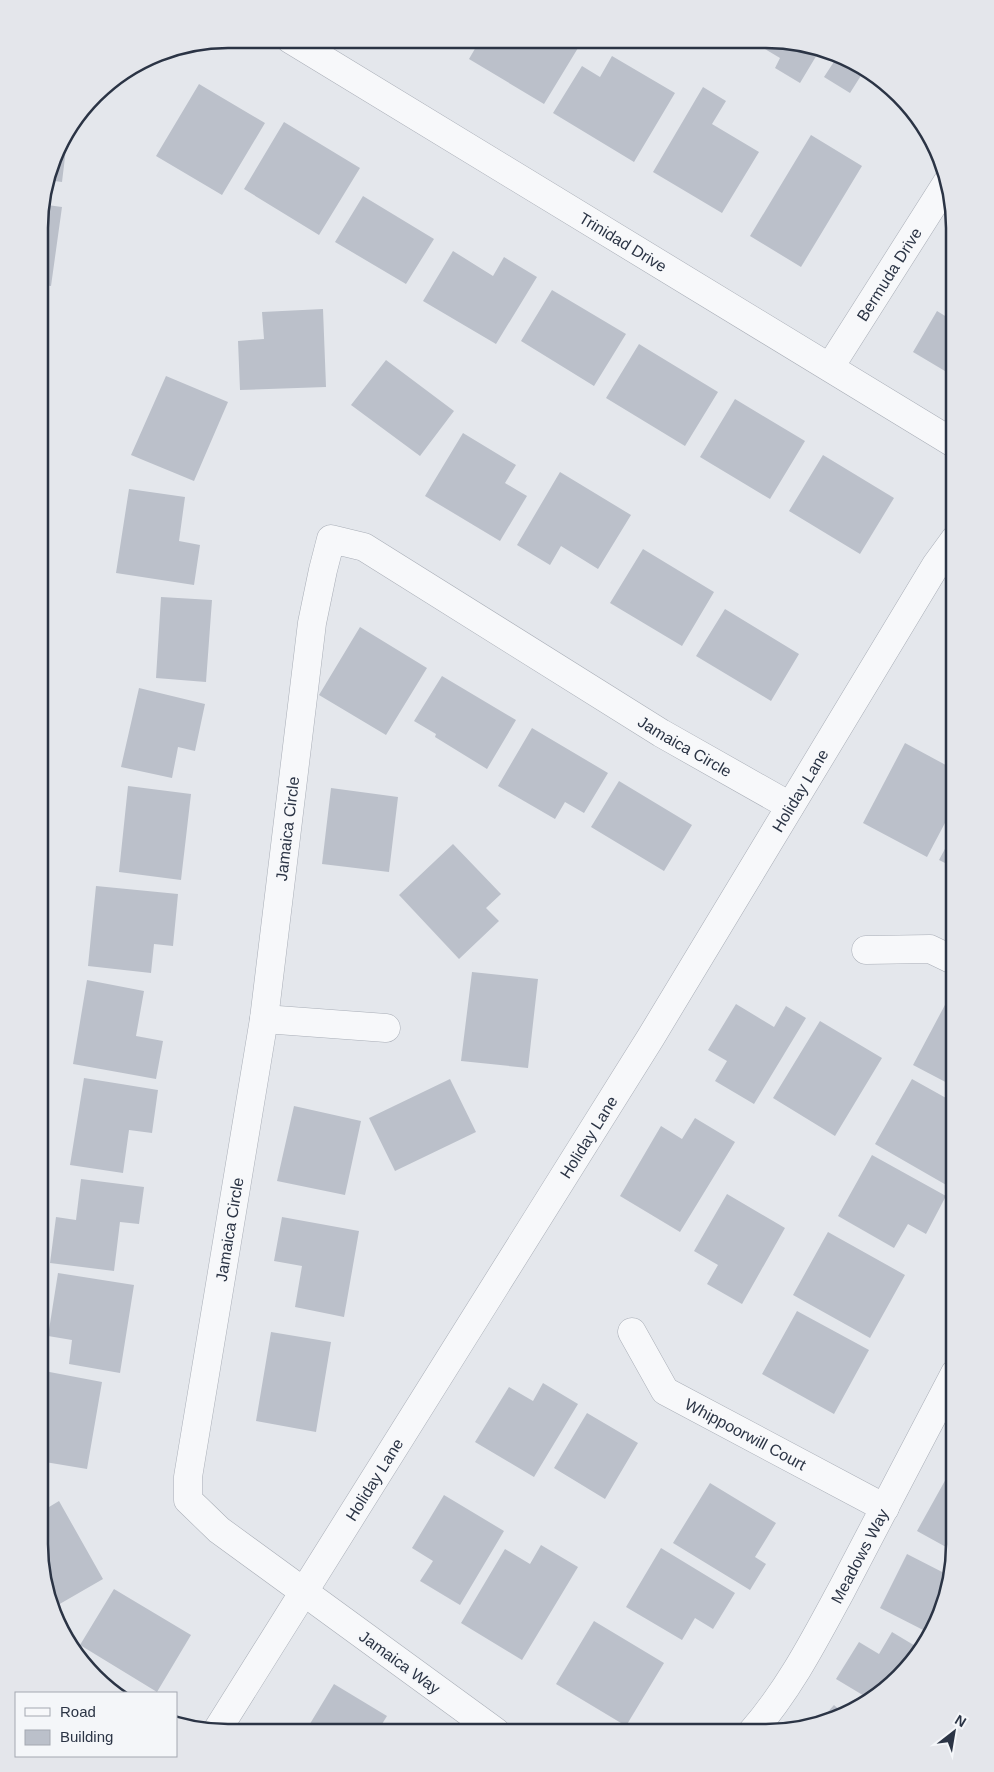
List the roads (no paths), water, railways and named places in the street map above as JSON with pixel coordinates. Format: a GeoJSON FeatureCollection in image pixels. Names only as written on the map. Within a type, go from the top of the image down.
{"type":"FeatureCollection","features":[{"type":"Feature","properties":{"kind":"street","name":"Trinidad Drive"},"geometry":{"type":"LineString","coordinates":[[325,48],[946,438]]}},
{"type":"Feature","properties":{"kind":"street","name":"Bermuda Drive"},"geometry":{"type":"LineString","coordinates":[[830,367],[942,190]]}},
{"type":"Feature","properties":{"kind":"street","name":"Jamaica Circle"},"geometry":{"type":"LineString","coordinates":[[303,1591],[219,1530],[188,1500],[188,1478],[264,1018],[312,623],[331,538],[364,547],[662,733],[790,806]]}},
{"type":"Feature","properties":{"kind":"street","name":"Holiday Lane"},"geometry":{"type":"LineString","coordinates":[[221,1724],[651,1038],[946,551]]}},
{"type":"Feature","properties":{"kind":"street"},"geometry":{"type":"LineString","coordinates":[[866,950],[930,949],[946,957]]}},
{"type":"Feature","properties":{"kind":"street"},"geometry":{"type":"LineString","coordinates":[[264,1018],[386,1028]]}},
{"type":"Feature","properties":{"kind":"street","name":"Whippoorwill Court"},"geometry":{"type":"LineString","coordinates":[[632,1332],[665,1391],[885,1508]]}},
{"type":"Feature","properties":{"kind":"street","name":"Meadows Way"},"geometry":{"type":"LineString","coordinates":[[759,1724],[797,1671],[946,1390]]}},
{"type":"Feature","properties":{"kind":"street","name":"Jamaica Way"},"geometry":{"type":"LineString","coordinates":[[303,1591],[485,1724]]}}]}
